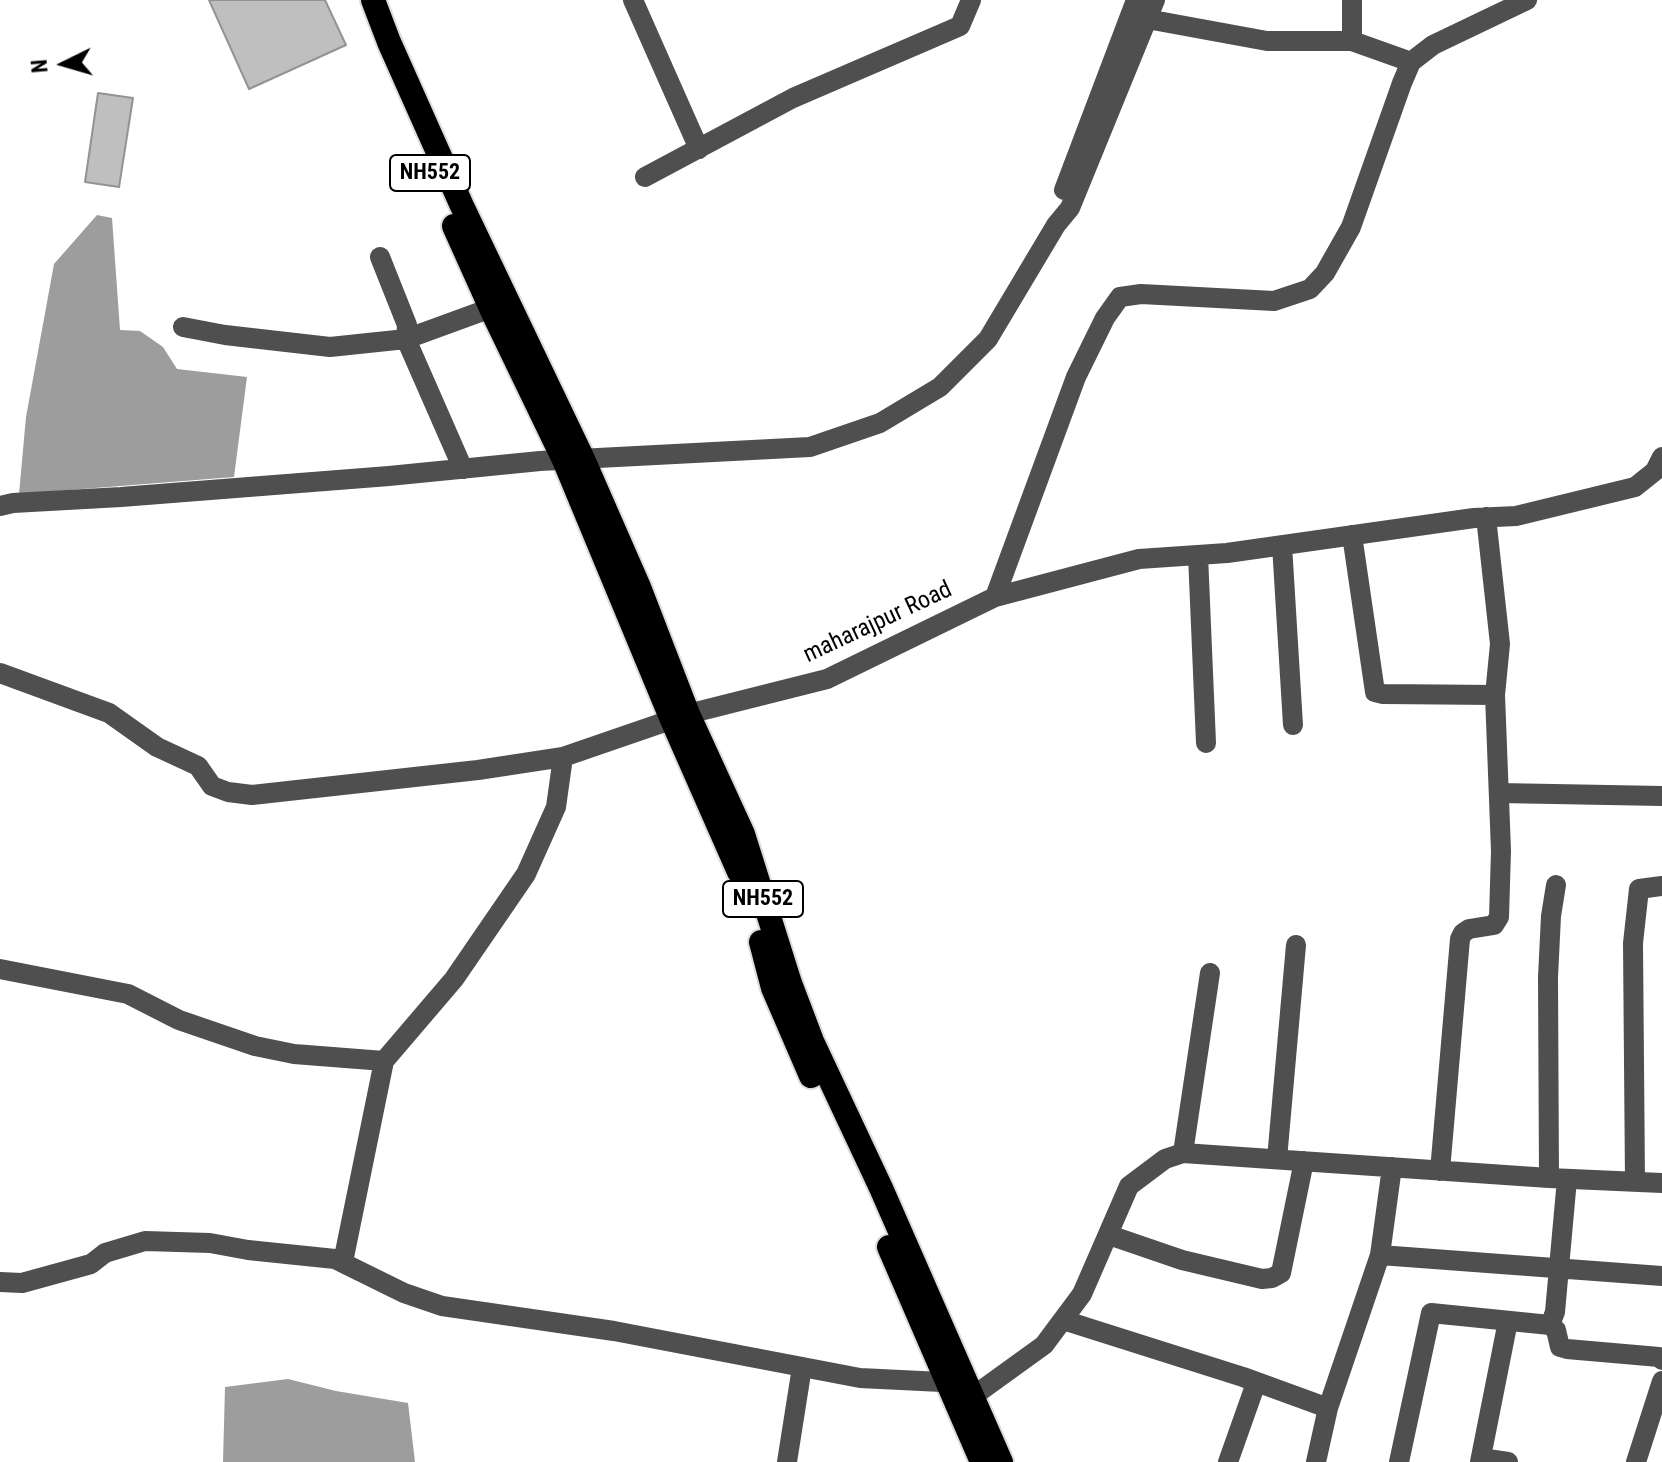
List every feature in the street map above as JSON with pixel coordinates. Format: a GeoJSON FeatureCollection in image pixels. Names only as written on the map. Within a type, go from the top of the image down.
{"type":"FeatureCollection","features":[{"type":"Feature","properties":{"kind":"highway","name":"NH552"},"geometry":{"type":"LineString","coordinates":[[355,0],[574,459],[639,587],[680,717],[743,834],[790,983],[812,1041],[881,1188],[961,1388],[982,1462]]}},
{"type":"Feature","properties":{"kind":"highway","name":"NH552"},"geometry":{"type":"LineString","coordinates":[[373,0],[456,193],[500,305]]}},
{"type":"Feature","properties":{"kind":"highway","name":"NH552"},"geometry":{"type":"LineString","coordinates":[[961,1388],[1001,1462]]}},
{"type":"Feature","properties":{"kind":"street"},"geometry":{"type":"LineString","coordinates":[[633,0],[699,149]]}},
{"type":"Feature","properties":{"kind":"street"},"geometry":{"type":"LineString","coordinates":[[645,177],[793,98],[960,26],[971,0]]}},
{"type":"Feature","properties":{"kind":"street"},"geometry":{"type":"LineString","coordinates":[[1056,225],[1059,205],[1136,0]]}},
{"type":"Feature","properties":{"kind":"street"},"geometry":{"type":"LineString","coordinates":[[1352,0],[1352,41]]}},
{"type":"Feature","properties":{"kind":"street"},"geometry":{"type":"LineString","coordinates":[[995,597],[1076,377],[1105,318],[1120,297],[1141,294],[1274,301],[1310,289],[1325,273],[1351,227],[1411,62],[1433,45],[1527,0]]}},
{"type":"Feature","properties":{"kind":"street"},"geometry":{"type":"LineString","coordinates":[[0,506],[574,459],[810,447],[880,423],[940,387],[988,339],[1056,225],[1070,208],[1151,9],[1267,41],[1352,41],[1411,62]]}},
{"type":"Feature","properties":{"kind":"street"},"geometry":{"type":"LineString","coordinates":[[380,257],[407,325],[406,339],[463,469]]}},
{"type":"Feature","properties":{"kind":"street"},"geometry":{"type":"LineString","coordinates":[[183,327],[330,347],[406,339],[500,305]]}},
{"type":"Feature","properties":{"kind":"street","name":"maharajpur Road"},"geometry":{"type":"LineString","coordinates":[[0,673],[109,713],[157,747],[198,766],[212,786],[228,792],[252,795],[478,770],[563,757],[680,717],[827,679],[995,597],[1139,559],[1198,555],[1486,517],[1516,516],[1635,487],[1655,471],[1662,457]]}},
{"type":"Feature","properties":{"kind":"street"},"geometry":{"type":"LineString","coordinates":[[1440,1171],[1460,939],[1469,929],[1494,925],[1499,917],[1495,695],[1500,644],[1486,517]]}},
{"type":"Feature","properties":{"kind":"street"},"geometry":{"type":"LineString","coordinates":[[1352,535],[1375,692],[1495,695]]}},
{"type":"Feature","properties":{"kind":"street"},"geometry":{"type":"LineString","coordinates":[[1282,545],[1293,725]]}},
{"type":"Feature","properties":{"kind":"street"},"geometry":{"type":"LineString","coordinates":[[1198,555],[1206,743]]}},
{"type":"Feature","properties":{"kind":"street"},"geometry":{"type":"LineString","coordinates":[[343,1262],[384,1061],[454,979],[526,874],[556,807],[563,757]]}},
{"type":"Feature","properties":{"kind":"street"},"geometry":{"type":"LineString","coordinates":[[1499,793],[1662,796]]}},
{"type":"Feature","properties":{"kind":"street"},"geometry":{"type":"LineString","coordinates":[[1550,1325],[1555,1312],[1559,1269],[1558,1178],[1548,977],[1556,885]]}},
{"type":"Feature","properties":{"kind":"street"},"geometry":{"type":"LineString","coordinates":[[1635,1182],[1633,943],[1639,889],[1662,886]]}},
{"type":"Feature","properties":{"kind":"street"},"geometry":{"type":"LineString","coordinates":[[1277,1159],[1296,945]]}},
{"type":"Feature","properties":{"kind":"street"},"geometry":{"type":"LineString","coordinates":[[0,969],[128,994],[179,1020],[255,1046],[294,1054],[384,1061]]}},
{"type":"Feature","properties":{"kind":"street"},"geometry":{"type":"LineString","coordinates":[[1183,1153],[1210,973]]}},
{"type":"Feature","properties":{"kind":"street"},"geometry":{"type":"LineString","coordinates":[[0,1282],[22,1283],[91,1264],[105,1253],[145,1241],[210,1243],[335,1259],[404,1293],[442,1306],[614,1331],[860,1378],[961,1388],[1044,1345],[1082,1294],[1129,1186],[1165,1159],[1183,1153],[1662,1183]]}},
{"type":"Feature","properties":{"kind":"street"},"geometry":{"type":"LineString","coordinates":[[1109,1235],[1182,1260],[1262,1279],[1272,1278],[1281,1273],[1304,1161]]}},
{"type":"Feature","properties":{"kind":"street"},"geometry":{"type":"LineString","coordinates":[[1316,1462],[1328,1408],[1380,1255],[1392,1167]]}},
{"type":"Feature","properties":{"kind":"street"},"geometry":{"type":"LineString","coordinates":[[1380,1255],[1662,1276]]}},
{"type":"Feature","properties":{"kind":"street"},"geometry":{"type":"LineString","coordinates":[[1399,1462],[1431,1313],[1550,1325],[1556,1330],[1560,1347],[1659,1357],[1662,1360]]}},
{"type":"Feature","properties":{"kind":"street"},"geometry":{"type":"LineString","coordinates":[[1063,1320],[1328,1408]]}},
{"type":"Feature","properties":{"kind":"street"},"geometry":{"type":"LineString","coordinates":[[1508,1321],[1480,1460],[1508,1462]]}},
{"type":"Feature","properties":{"kind":"street"},"geometry":{"type":"LineString","coordinates":[[787,1462],[802,1367]]}},
{"type":"Feature","properties":{"kind":"street"},"geometry":{"type":"LineString","coordinates":[[1636,1462],[1662,1381]]}},
{"type":"Feature","properties":{"kind":"street"},"geometry":{"type":"LineString","coordinates":[[1228,1462],[1256,1383]]}},
{"type":"Feature","properties":{"kind":"shaded area"},"geometry":{"type":"Polygon","coordinates":[[[97,215],[112,218],[120,330],[140,331],[163,347],[177,369],[247,377],[234,477],[19,494],[26,417],[54,264],[97,215]]]}},
{"type":"Feature","properties":{"kind":"shaded area"},"geometry":{"type":"Polygon","coordinates":[[[288,1379],[408,1403],[415,1462],[223,1462],[225,1387],[288,1379]]]}},
{"type":"Feature","properties":{"kind":"building"},"geometry":{"type":"Polygon","coordinates":[[[209,0],[325,0],[346,45],[249,89],[209,0]]]}},
{"type":"Feature","properties":{"kind":"building"},"geometry":{"type":"Polygon","coordinates":[[[98,93],[133,98],[119,187],[85,182],[98,93]]]}}]}
